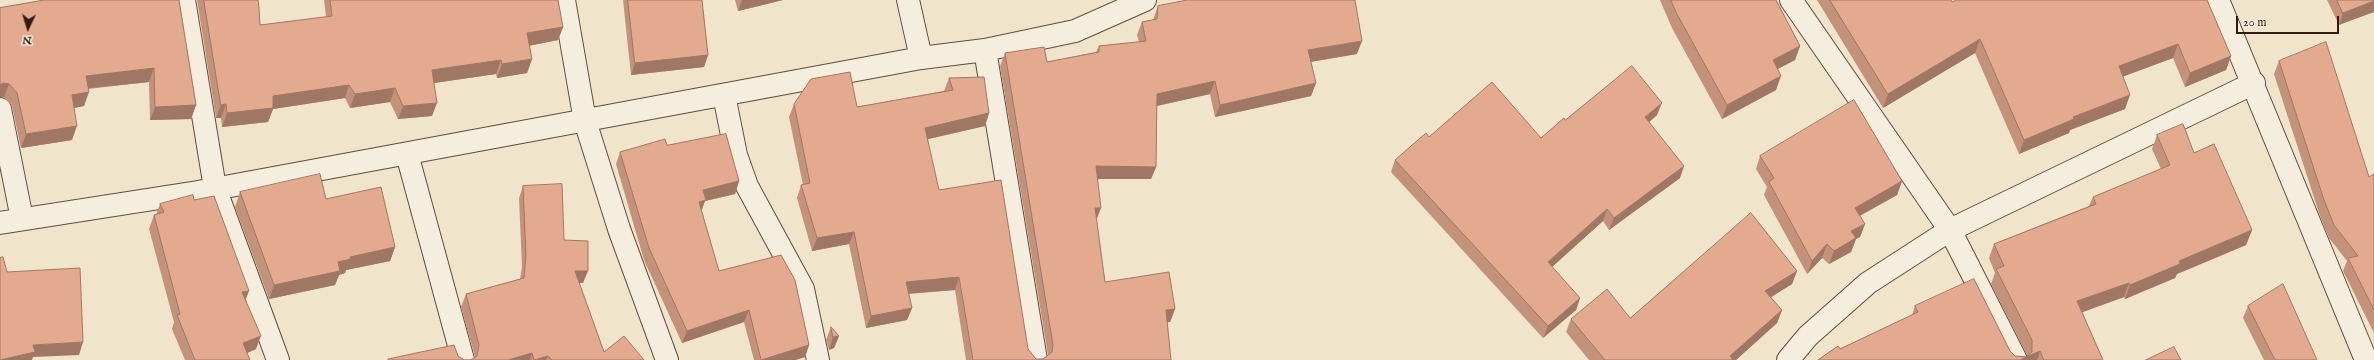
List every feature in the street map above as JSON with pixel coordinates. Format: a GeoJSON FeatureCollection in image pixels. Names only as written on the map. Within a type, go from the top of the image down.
{"type":"FeatureCollection","features":[{"type":"Feature","properties":{"kind":"street"},"geometry":{"type":"LineString","coordinates":[[184,0],[215,188],[278,360]]}},
{"type":"Feature","properties":{"kind":"street"},"geometry":{"type":"LineString","coordinates":[[564,0],[585,120],[619,229],[667,360]]}},
{"type":"Feature","properties":{"kind":"street"},"geometry":{"type":"LineString","coordinates":[[908,0],[921,58]]}},
{"type":"Feature","properties":{"kind":"street"},"geometry":{"type":"LineString","coordinates":[[0,223],[215,188],[407,154],[921,58],[985,50],[1075,32],[1145,0]]}},
{"type":"Feature","properties":{"kind":"street"},"geometry":{"type":"LineString","coordinates":[[1791,0],[1950,230],[2016,360]]}},
{"type":"Feature","properties":{"kind":"street"},"geometry":{"type":"LineString","coordinates":[[2218,0],[2254,83],[2366,360]]}},
{"type":"Feature","properties":{"kind":"street"},"geometry":{"type":"LineString","coordinates":[[985,50],[1036,360]]}},
{"type":"Feature","properties":{"kind":"street"},"geometry":{"type":"LineString","coordinates":[[1788,360],[1808,336],[1868,283],[1950,230],[2254,83]]}},
{"type":"Feature","properties":{"kind":"street"},"geometry":{"type":"LineString","coordinates":[[724,95],[736,155],[747,186],[803,289],[818,360]]}},
{"type":"Feature","properties":{"kind":"street"},"geometry":{"type":"LineString","coordinates":[[0,109],[22,219]]}},
{"type":"Feature","properties":{"kind":"street"},"geometry":{"type":"LineString","coordinates":[[407,154],[464,360]]}},
{"type":"Feature","properties":{"kind":"building"},"geometry":{"type":"Polygon","coordinates":[[[45,0],[179,0],[196,105],[155,107],[154,68],[86,76],[89,92],[72,95],[77,126],[26,134],[17,93],[9,84],[3,83],[0,85],[0,8],[45,0]]]}},
{"type":"Feature","properties":{"kind":"building"},"geometry":{"type":"Polygon","coordinates":[[[204,0],[258,0],[260,25],[332,16],[330,0],[558,0],[563,27],[527,33],[532,59],[502,64],[501,60],[432,70],[437,103],[403,106],[395,88],[355,94],[349,85],[273,96],[273,108],[227,113],[226,104],[221,105],[204,0]]]}},
{"type":"Feature","properties":{"kind":"building"},"geometry":{"type":"Polygon","coordinates":[[[628,0],[702,0],[708,55],[635,63],[628,0]]]}},
{"type":"Feature","properties":{"kind":"building"},"geometry":{"type":"Polygon","coordinates":[[[1188,0],[1355,0],[1362,41],[1308,50],[1316,83],[1220,105],[1215,81],[1157,94],[1156,167],[1096,166],[1101,208],[1095,208],[1105,282],[1169,272],[1175,309],[1166,310],[1171,360],[973,360],[959,277],[906,282],[912,308],[871,316],[854,232],[817,238],[801,185],[810,183],[794,104],[811,79],[850,72],[857,107],[953,90],[949,78],[984,77],[989,113],[925,128],[939,190],[1001,180],[1028,349],[1036,359],[1043,359],[1052,352],[1053,345],[1005,53],[1044,47],[1047,62],[1099,52],[1099,46],[1146,41],[1142,22],[1157,19],[1158,6],[1188,0]]]}},
{"type":"Feature","properties":{"kind":"building"},"geometry":{"type":"Polygon","coordinates":[[[1671,0],[1776,0],[1800,46],[1773,60],[1781,76],[1727,105],[1677,14],[1671,0]]]}},
{"type":"Feature","properties":{"kind":"building"},"geometry":{"type":"Polygon","coordinates":[[[1830,0],[1951,0],[1952,2],[1957,0],[2207,0],[2231,56],[2190,73],[2178,44],[2119,66],[2130,95],[2073,117],[2074,119],[2024,140],[1980,39],[1888,94],[1830,0]]]}},
{"type":"Feature","properties":{"kind":"building"},"geometry":{"type":"Polygon","coordinates":[[[2337,0],[2374,0],[2374,1],[2343,13],[2337,0]]]}},
{"type":"Feature","properties":{"kind":"building"},"geometry":{"type":"Polygon","coordinates":[[[2326,42],[2369,177],[2374,174],[2374,310],[2348,258],[2358,256],[2334,225],[2324,200],[2279,61],[2326,42]]]}},
{"type":"Feature","properties":{"kind":"building"},"geometry":{"type":"Polygon","coordinates":[[[1632,66],[1662,103],[1645,117],[1684,166],[1614,218],[1607,209],[1548,262],[1580,298],[1548,326],[1395,160],[1426,133],[1429,137],[1492,82],[1541,138],[1564,118],[1565,120],[1632,66]]]}},
{"type":"Feature","properties":{"kind":"building"},"geometry":{"type":"Polygon","coordinates":[[[1854,100],[1902,181],[1855,208],[1865,224],[1851,231],[1856,238],[1834,251],[1827,244],[1812,261],[1769,182],[1774,178],[1760,156],[1854,100]]]}},
{"type":"Feature","properties":{"kind":"building"},"geometry":{"type":"Polygon","coordinates":[[[2183,124],[2194,153],[2214,144],[2252,230],[2179,261],[2180,264],[2130,285],[2129,283],[2077,301],[2103,360],[2044,360],[2040,351],[2026,357],[2032,352],[2032,340],[1996,269],[2004,266],[1994,244],[2096,204],[2093,197],[2170,165],[2157,135],[2183,124]]]}},
{"type":"Feature","properties":{"kind":"building"},"geometry":{"type":"Polygon","coordinates":[[[726,134],[739,181],[703,190],[706,200],[699,202],[719,271],[781,255],[795,280],[809,345],[761,360],[749,310],[687,331],[649,248],[620,152],[665,139],[667,145],[726,134]]]}},
{"type":"Feature","properties":{"kind":"building"},"geometry":{"type":"Polygon","coordinates":[[[320,174],[326,199],[381,187],[395,247],[350,257],[351,259],[338,262],[340,271],[274,285],[240,192],[320,174]]]}},
{"type":"Feature","properties":{"kind":"building"},"geometry":{"type":"Polygon","coordinates":[[[562,184],[564,240],[588,241],[588,271],[575,271],[604,352],[624,336],[644,360],[552,360],[548,356],[534,360],[532,353],[508,360],[471,360],[477,356],[479,345],[466,294],[524,278],[526,255],[523,186],[562,184]]]}},
{"type":"Feature","properties":{"kind":"building"},"geometry":{"type":"Polygon","coordinates":[[[193,195],[194,200],[214,196],[249,291],[242,292],[261,336],[243,343],[250,360],[195,360],[177,315],[180,314],[154,215],[164,212],[160,204],[193,195]]]}},
{"type":"Feature","properties":{"kind":"building"},"geometry":{"type":"Polygon","coordinates":[[[1751,213],[1797,271],[1765,291],[1782,310],[1730,356],[1733,360],[1605,360],[1571,319],[1607,289],[1630,318],[1751,213]]]}},
{"type":"Feature","properties":{"kind":"building"},"geometry":{"type":"Polygon","coordinates":[[[3,257],[7,272],[80,268],[83,342],[33,345],[35,352],[0,360],[0,258],[3,257]]]}},
{"type":"Feature","properties":{"kind":"building"},"geometry":{"type":"Polygon","coordinates":[[[1974,279],[2010,351],[2015,356],[2027,357],[2020,360],[1818,360],[1838,346],[1840,349],[1918,312],[1915,306],[1974,279]]]}},
{"type":"Feature","properties":{"kind":"building"},"geometry":{"type":"Polygon","coordinates":[[[2283,284],[2317,360],[2275,360],[2248,306],[2283,284]]]}},
{"type":"Feature","properties":{"kind":"building"},"geometry":{"type":"Polygon","coordinates":[[[831,327],[839,336],[833,337],[831,327]]]}},
{"type":"Feature","properties":{"kind":"building"},"geometry":{"type":"Polygon","coordinates":[[[454,345],[458,356],[464,360],[388,359],[454,345]]]}},
{"type":"Feature","properties":{"kind":"building"},"geometry":{"type":"Polygon","coordinates":[[[2174,347],[2181,360],[2146,360],[2174,347]]]}}]}
